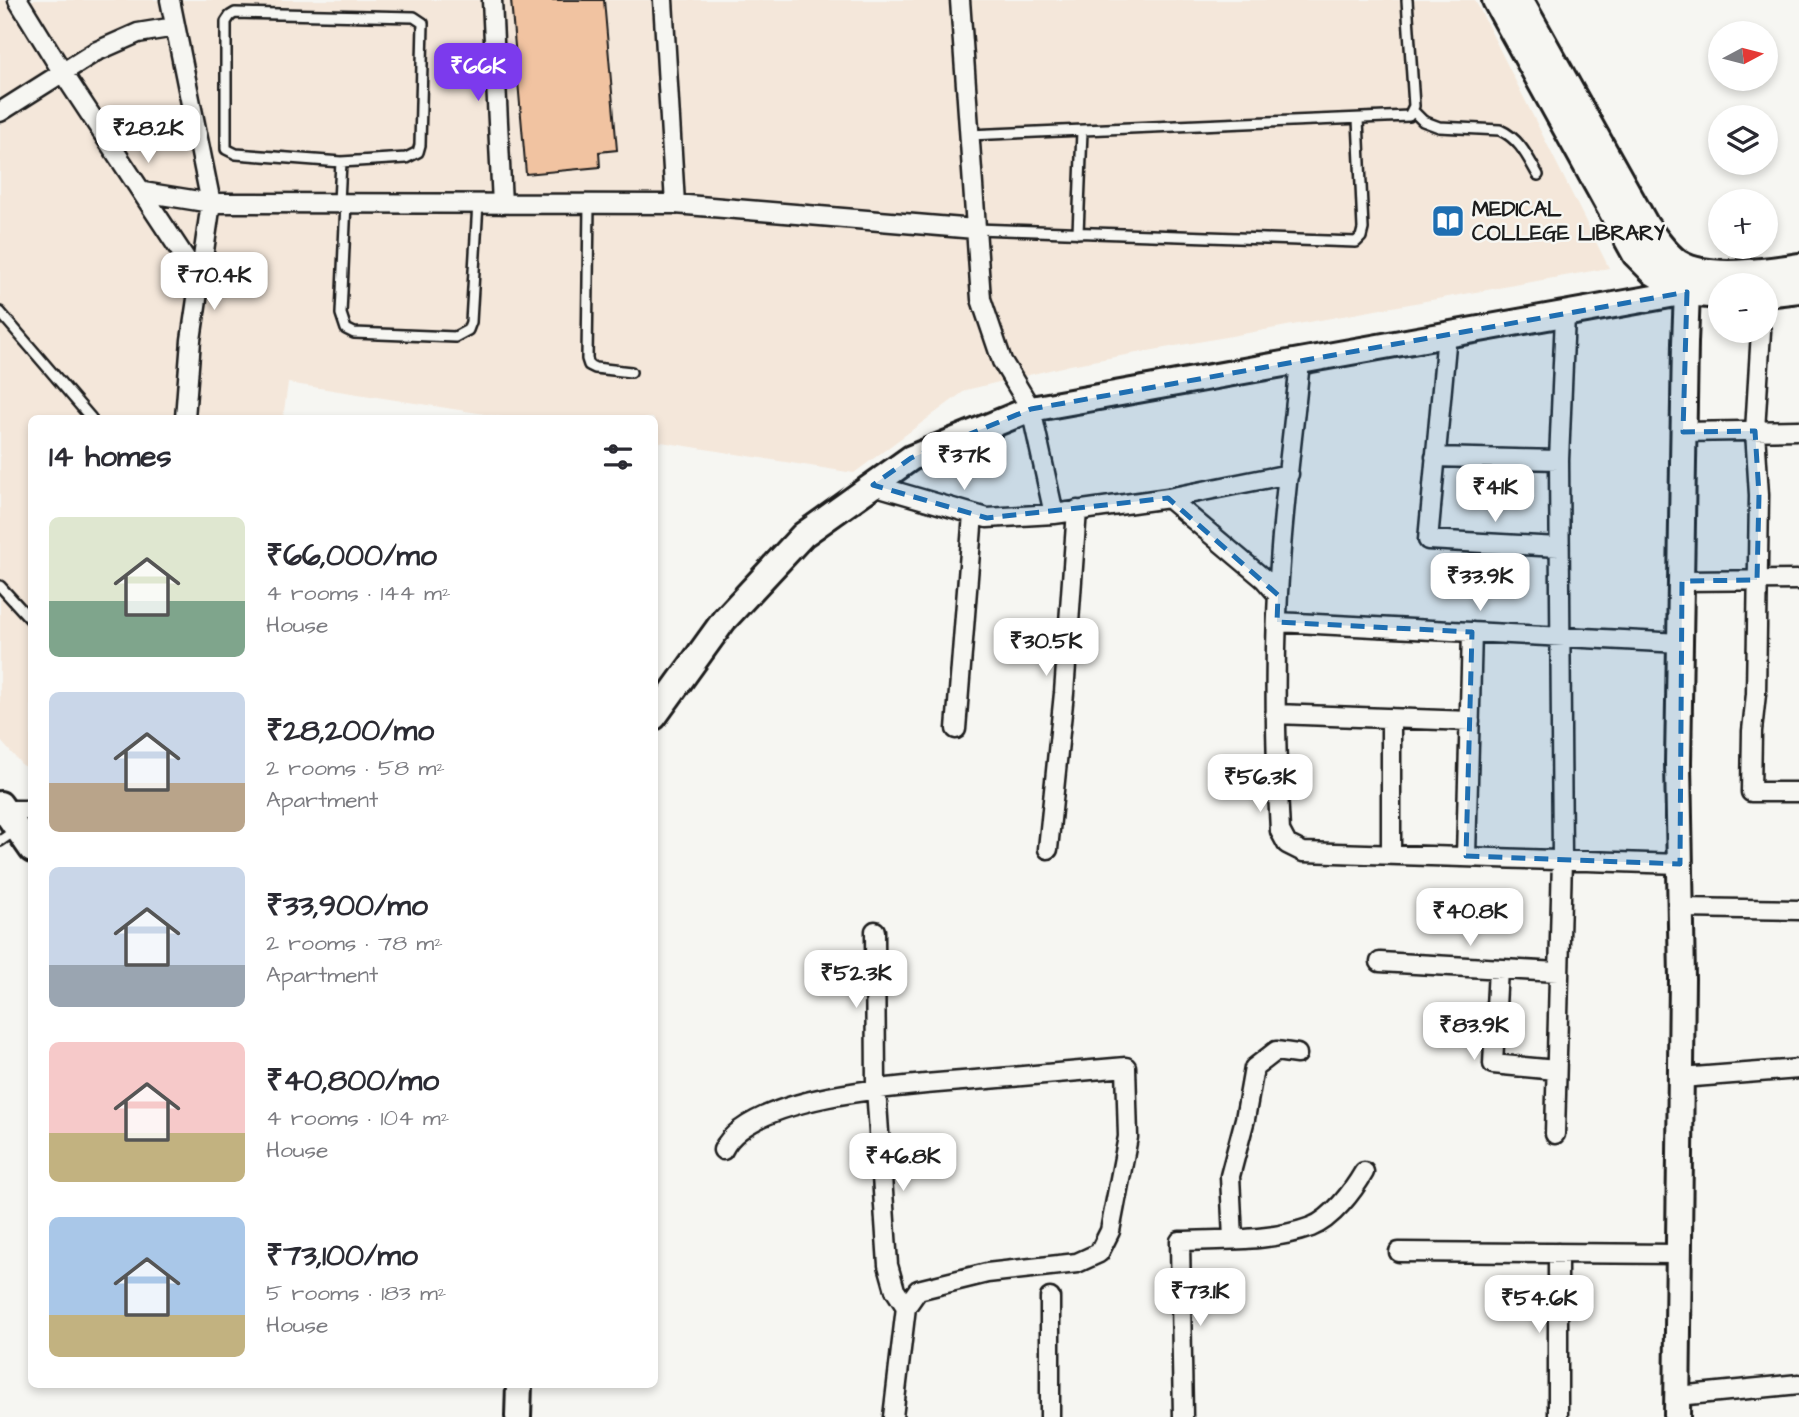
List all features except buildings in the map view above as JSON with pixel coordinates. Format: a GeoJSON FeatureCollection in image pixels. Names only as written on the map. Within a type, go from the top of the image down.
{"type":"FeatureCollection","features":[{"type":"Feature","properties":{"kind":"main road"},"geometry":{"type":"LineString","coordinates":[[1496,0],[1636,254],[1654,272],[1692,281],[1708,289]]}},
{"type":"Feature","properties":{"kind":"main road"},"geometry":{"type":"LineString","coordinates":[[1520,0],[1646,227],[1692,281],[1683,432],[1678,763],[1681,1078],[1677,1406]]}},
{"type":"Feature","properties":{"kind":"main road"},"geometry":{"type":"LineString","coordinates":[[658,711],[724,620],[803,535],[911,458],[1031,409],[1565,315],[1692,281],[1799,267]]}},
{"type":"Feature","properties":{"kind":"main road"},"geometry":{"type":"LineString","coordinates":[[1778,292],[1799,289]]}},
{"type":"Feature","properties":{"kind":"main road"},"geometry":{"type":"LineString","coordinates":[[11,819],[28,844]]}},
{"type":"Feature","properties":{"kind":"main road"},"geometry":{"type":"LineString","coordinates":[[518,1417],[519,1388]]}},
{"type":"Feature","properties":{"kind":"street"},"geometry":{"type":"LineString","coordinates":[[18,0],[199,279]]}},
{"type":"Feature","properties":{"kind":"street"},"geometry":{"type":"LineString","coordinates":[[170,0],[211,203],[191,340],[185,415]]}},
{"type":"Feature","properties":{"kind":"street"},"geometry":{"type":"LineString","coordinates":[[492,0],[502,204]]}},
{"type":"Feature","properties":{"kind":"street"},"geometry":{"type":"LineString","coordinates":[[663,0],[676,204]]}},
{"type":"Feature","properties":{"kind":"street"},"geometry":{"type":"LineString","coordinates":[[960,0],[981,299],[1002,361],[1031,409],[1054,514]]}},
{"type":"Feature","properties":{"kind":"street"},"geometry":{"type":"LineString","coordinates":[[0,112],[95,52],[138,33],[175,27]]}},
{"type":"Feature","properties":{"kind":"street"},"geometry":{"type":"LineString","coordinates":[[143,192],[211,203],[676,204],[975,229]]}},
{"type":"Feature","properties":{"kind":"street"},"geometry":{"type":"LineString","coordinates":[[1555,1134],[1562,859],[1559,460],[1565,315]]}},
{"type":"Feature","properties":{"kind":"street"},"geometry":{"type":"LineString","coordinates":[[1447,334],[1428,540],[1559,547]]}},
{"type":"Feature","properties":{"kind":"street"},"geometry":{"type":"LineString","coordinates":[[1760,343],[1755,431],[1759,495],[1751,792],[1799,792]]}},
{"type":"Feature","properties":{"kind":"street"},"geometry":{"type":"LineString","coordinates":[[1300,361],[1277,622],[1276,714],[1280,831],[1287,844],[1303,852],[1680,864]]}},
{"type":"Feature","properties":{"kind":"street"},"geometry":{"type":"LineString","coordinates":[[1683,432],[1799,430]]}},
{"type":"Feature","properties":{"kind":"street"},"geometry":{"type":"LineString","coordinates":[[1435,457],[1559,460]]}},
{"type":"Feature","properties":{"kind":"street"},"geometry":{"type":"LineString","coordinates":[[873,485],[987,518],[1054,514],[1168,498],[1289,474]]}},
{"type":"Feature","properties":{"kind":"street"},"geometry":{"type":"LineString","coordinates":[[1168,498],[1264,579],[1278,595]]}},
{"type":"Feature","properties":{"kind":"street"},"geometry":{"type":"LineString","coordinates":[[1048,849],[1065,693],[1077,510]]}},
{"type":"Feature","properties":{"kind":"street"},"geometry":{"type":"LineString","coordinates":[[956,729],[973,514]]}},
{"type":"Feature","properties":{"kind":"street"},"geometry":{"type":"LineString","coordinates":[[1682,581],[1799,580]]}},
{"type":"Feature","properties":{"kind":"street"},"geometry":{"type":"LineString","coordinates":[[1277,622],[1681,643]]}},
{"type":"Feature","properties":{"kind":"street"},"geometry":{"type":"LineString","coordinates":[[1466,856],[1472,632]]}},
{"type":"Feature","properties":{"kind":"street"},"geometry":{"type":"LineString","coordinates":[[1276,714],[1470,721]]}},
{"type":"Feature","properties":{"kind":"street"},"geometry":{"type":"LineString","coordinates":[[1391,718],[1391,853]]}},
{"type":"Feature","properties":{"kind":"street"},"geometry":{"type":"LineString","coordinates":[[1681,908],[1799,910]]}},
{"type":"Feature","properties":{"kind":"street"},"geometry":{"type":"LineString","coordinates":[[875,931],[876,1088],[888,1265],[895,1290],[906,1307]]}},
{"type":"Feature","properties":{"kind":"street"},"geometry":{"type":"LineString","coordinates":[[1380,962],[1558,972]]}},
{"type":"Feature","properties":{"kind":"street"},"geometry":{"type":"LineString","coordinates":[[1498,969],[1493,1064],[1556,1070]]}},
{"type":"Feature","properties":{"kind":"street"},"geometry":{"type":"LineString","coordinates":[[1233,1239],[1230,1177],[1245,1119],[1254,1068],[1276,1051],[1297,1054]]}},
{"type":"Feature","properties":{"kind":"street"},"geometry":{"type":"LineString","coordinates":[[723,1150],[728,1139],[741,1128],[774,1112],[815,1100],[876,1088],[1126,1067],[1128,1137],[1111,1231],[1099,1253],[1077,1263],[988,1273],[918,1290],[906,1307],[893,1417]]}},
{"type":"Feature","properties":{"kind":"street"},"geometry":{"type":"LineString","coordinates":[[1681,1078],[1799,1069]]}},
{"type":"Feature","properties":{"kind":"street"},"geometry":{"type":"LineString","coordinates":[[1182,1417],[1180,1241],[1265,1237],[1313,1227],[1348,1198],[1363,1172]]}},
{"type":"Feature","properties":{"kind":"street"},"geometry":{"type":"LineString","coordinates":[[1399,1251],[1679,1254]]}},
{"type":"Feature","properties":{"kind":"street"},"geometry":{"type":"LineString","coordinates":[[1558,1253],[1558,1417]]}},
{"type":"Feature","properties":{"kind":"street"},"geometry":{"type":"LineString","coordinates":[[1050,1298],[1050,1417]]}},
{"type":"Feature","properties":{"kind":"street"},"geometry":{"type":"LineString","coordinates":[[1677,1406],[1799,1384]]}},
{"type":"Feature","properties":{"kind":"lane"},"geometry":{"type":"LineString","coordinates":[[969,135],[1409,116],[1413,111],[1407,0]]}},
{"type":"Feature","properties":{"kind":"lane"},"geometry":{"type":"LineString","coordinates":[[235,13],[414,17],[423,23],[418,152],[406,158],[341,162],[236,154],[226,149],[226,22],[230,16],[235,13]]}},
{"type":"Feature","properties":{"kind":"lane"},"geometry":{"type":"LineString","coordinates":[[1413,111],[1430,125],[1500,130],[1510,134],[1519,143],[1538,176]]}},
{"type":"Feature","properties":{"kind":"lane"},"geometry":{"type":"LineString","coordinates":[[975,229],[1356,242],[1363,229],[1358,119]]}},
{"type":"Feature","properties":{"kind":"lane"},"geometry":{"type":"LineString","coordinates":[[1078,233],[1082,131]]}},
{"type":"Feature","properties":{"kind":"lane"},"geometry":{"type":"LineString","coordinates":[[341,162],[341,314],[346,329],[354,333],[455,337],[468,330],[471,322],[478,203]]}},
{"type":"Feature","properties":{"kind":"lane"},"geometry":{"type":"LineString","coordinates":[[589,204],[587,359],[589,365],[595,368],[631,372]]}},
{"type":"Feature","properties":{"kind":"lane"},"geometry":{"type":"LineString","coordinates":[[0,312],[88,415]]}},
{"type":"Feature","properties":{"kind":"lane"},"geometry":{"type":"LineString","coordinates":[[0,586],[28,617]]}},
{"type":"Feature","properties":{"kind":"highlighted area"},"geometry":{"type":"Polygon","coordinates":[[[1687,292],[1683,432],[1755,431],[1759,495],[1757,580],[1682,581],[1680,864],[1466,856],[1472,632],[1277,622],[1278,595],[1168,498],[987,518],[873,485],[911,458],[1031,409],[1687,292]]]}},
{"type":"Feature","properties":{"kind":"shaded area"},"geometry":{"type":"Polygon","coordinates":[[[0,0],[1475,0],[1609,268],[1070,365],[966,390],[854,473],[658,441],[658,415],[491,415],[288,383],[283,415],[28,415],[28,767],[23,766],[0,740],[0,0]]]}},
{"type":"Feature","properties":{"kind":"place","name":"MEDICAL COLLEGE LIBRARY"},"geometry":{"type":"Point","coordinates":[1448,221]}}]}
